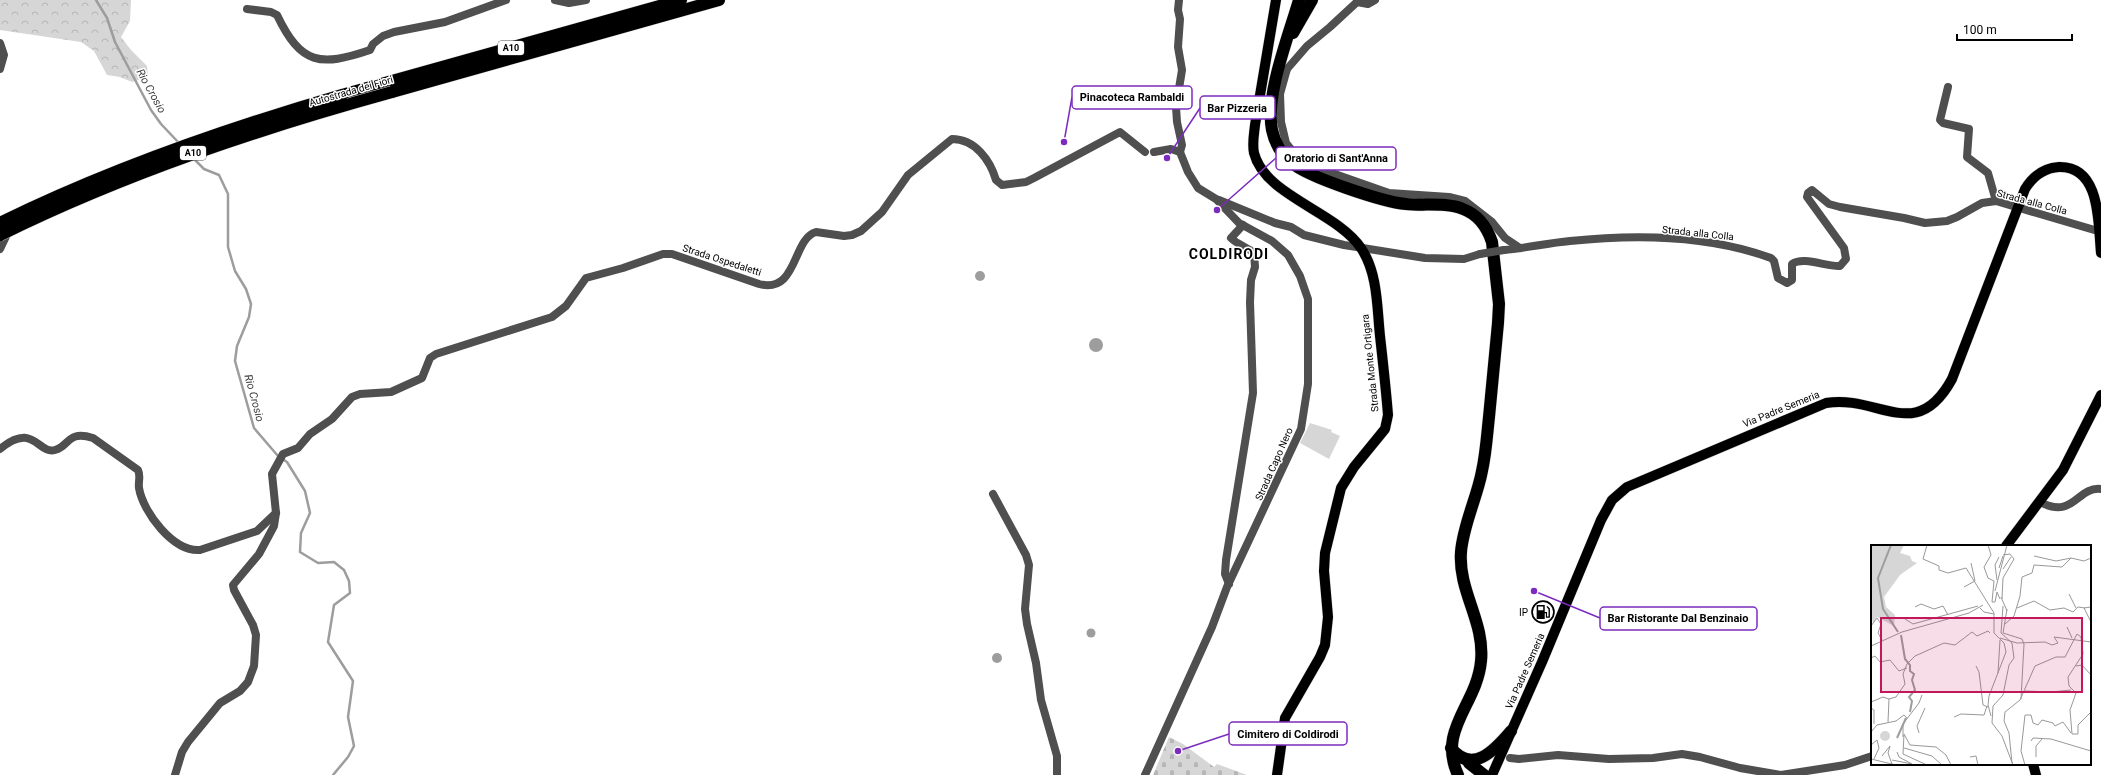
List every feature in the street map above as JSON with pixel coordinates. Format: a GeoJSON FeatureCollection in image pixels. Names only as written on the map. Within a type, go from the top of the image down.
{"type":"FeatureCollection","features":[{"type":"Feature","properties":{"kind":"highway","name":"Autostrada dei Fiori"},"geometry":{"type":"LineString","coordinates":[[0,223],[90,183],[184,146],[252,122],[342,95],[681,0]]}},
{"type":"Feature","properties":{"kind":"highway","name":"Autostrada dei Fiori"},"geometry":{"type":"LineString","coordinates":[[0,235],[105,188],[218,144],[297,118],[719,0]]}},
{"type":"Feature","properties":{"kind":"highway"},"geometry":{"type":"LineString","coordinates":[[1299,0],[1277,75],[1272,125],[1278,149],[1292,164],[1301,170],[1380,199],[1405,204],[1462,208],[1478,218],[1487,229],[1492,242],[1499,304],[1485,458],[1461,552],[1464,581],[1480,631],[1482,652],[1478,675],[1452,735],[1452,763],[1458,775]]}},
{"type":"Feature","properties":{"kind":"highway"},"geometry":{"type":"LineString","coordinates":[[1285,46],[1306,14],[1312,0]]}},
{"type":"Feature","properties":{"kind":"highway"},"geometry":{"type":"LineString","coordinates":[[1469,763],[1478,762],[1490,756],[1511,731]]}},
{"type":"Feature","properties":{"kind":"highway"},"geometry":{"type":"LineString","coordinates":[[1451,748],[1459,759],[1469,763],[1484,775]]}},
{"type":"Feature","properties":{"kind":"main road","name":"Strada Monte Ortigara"},"geometry":{"type":"LineString","coordinates":[[1276,0],[1253,144],[1259,165],[1282,190],[1346,231],[1361,248],[1373,277],[1388,415],[1381,435],[1354,467],[1341,488],[1325,553],[1324,571],[1328,617],[1325,645],[1320,657],[1285,718],[1278,775]]}},
{"type":"Feature","properties":{"kind":"main road","name":"Via Padre Semeria"},"geometry":{"type":"LineString","coordinates":[[1492,775],[1542,662],[1601,520],[1612,500],[1627,487],[1826,403],[1849,401],[1898,413],[1911,413],[1928,408],[1940,398],[1952,379],[2018,207],[2031,179],[2041,171],[2052,167],[2064,167],[2076,170],[2086,178],[2093,188],[2096,199],[2101,253]]}},
{"type":"Feature","properties":{"kind":"main road"},"geometry":{"type":"LineString","coordinates":[[2007,545],[2040,502],[2070,458],[2101,395]]}},
{"type":"Feature","properties":{"kind":"main road"},"geometry":{"type":"LineString","coordinates":[[2033,765],[2036,775]]}},
{"type":"Feature","properties":{"kind":"street"},"geometry":{"type":"LineString","coordinates":[[247,9],[271,12],[276,15],[300,51],[311,58],[326,60],[348,58],[370,50],[373,44],[383,36],[394,32],[445,22],[506,0]]}},
{"type":"Feature","properties":{"kind":"street"},"geometry":{"type":"LineString","coordinates":[[556,0],[569,3],[586,0]]}},
{"type":"Feature","properties":{"kind":"street"},"geometry":{"type":"LineString","coordinates":[[1154,152],[1171,149],[1180,152],[1182,145],[1176,107],[1182,70],[1178,48],[1180,19],[1178,10],[1179,0]]}},
{"type":"Feature","properties":{"kind":"street"},"geometry":{"type":"LineString","coordinates":[[1375,0],[1368,4],[1357,2],[1307,46],[1284,69],[1280,94],[1281,122],[1286,143],[1298,158],[1312,166],[1389,193],[1449,197],[1465,201],[1492,222],[1505,238],[1520,248]]}},
{"type":"Feature","properties":{"kind":"street"},"geometry":{"type":"LineString","coordinates":[[0,43],[4,55],[0,69]]}},
{"type":"Feature","properties":{"kind":"street"},"geometry":{"type":"LineString","coordinates":[[1263,84],[1268,71]]}},
{"type":"Feature","properties":{"kind":"street"},"geometry":{"type":"LineString","coordinates":[[1948,87],[1940,120],[1943,123],[1969,129],[1967,157],[1988,173],[1996,201]]}},
{"type":"Feature","properties":{"kind":"street","name":"Strada Ospedaletti"},"geometry":{"type":"LineString","coordinates":[[276,513],[272,480],[275,467],[283,454],[298,448],[310,434],[332,419],[352,397],[360,394],[391,392],[416,382],[425,374],[430,358],[436,354],[552,316],[566,306],[586,278],[592,275],[623,268],[663,254],[672,254],[769,286],[781,280],[788,272],[797,259],[807,236],[810,233],[816,232],[852,235],[861,231],[882,212],[908,175],[947,142],[957,139],[973,146],[986,157],[992,167],[996,180],[1002,185],[1026,182],[1119,132],[1122,132],[1138,148],[1145,152]]}},
{"type":"Feature","properties":{"kind":"street","name":"Strada Capo Nero"},"geometry":{"type":"LineString","coordinates":[[1145,775],[1212,627],[1229,584],[1301,429],[1308,384],[1308,299],[1300,276],[1288,255],[1272,241],[1243,225],[1216,199],[1198,188],[1188,172],[1180,152]]}},
{"type":"Feature","properties":{"kind":"street","name":"Strada alla Colla"},"geometry":{"type":"LineString","coordinates":[[1216,199],[1236,205],[1275,223],[1291,227],[1304,235],[1361,248],[1425,258],[1464,259],[1480,254],[1504,250],[1570,241],[1624,237],[1716,243],[1747,249],[1771,258],[1774,260],[1778,278],[1787,283],[1792,280],[1792,264],[1794,263],[1807,262],[1834,266],[1843,264],[1846,259],[1844,248],[1807,197],[1810,190],[1815,191],[1829,204],[1904,218],[1925,224],[1956,218],[1982,203],[1996,201],[2100,232]]}},
{"type":"Feature","properties":{"kind":"street"},"geometry":{"type":"LineString","coordinates":[[0,214],[9,217],[11,224],[0,249]]}},
{"type":"Feature","properties":{"kind":"street"},"geometry":{"type":"LineString","coordinates":[[1229,584],[1225,574],[1226,560],[1253,392],[1250,302],[1251,280],[1255,267],[1254,254],[1249,248],[1235,242],[1231,238],[1243,225]]}},
{"type":"Feature","properties":{"kind":"street"},"geometry":{"type":"LineString","coordinates":[[0,449],[14,439],[31,439],[45,449],[52,451],[58,449],[68,440],[76,436],[93,438],[138,470],[139,488],[142,496],[160,528],[168,538],[190,551],[200,550],[257,531],[276,513]]}},
{"type":"Feature","properties":{"kind":"street"},"geometry":{"type":"LineString","coordinates":[[2040,502],[2049,506],[2064,507],[2090,491],[2101,489]]}},
{"type":"Feature","properties":{"kind":"street"},"geometry":{"type":"LineString","coordinates":[[993,494],[1026,555],[1029,565],[1025,608],[1026,624],[1036,663],[1041,700],[1057,756],[1057,775]]}},
{"type":"Feature","properties":{"kind":"street"},"geometry":{"type":"LineString","coordinates":[[175,775],[182,752],[188,742],[220,703],[240,691],[248,682],[254,666],[256,635],[253,625],[237,596],[233,585],[259,554],[274,526],[276,513]]}},
{"type":"Feature","properties":{"kind":"street"},"geometry":{"type":"LineString","coordinates":[[1510,758],[1519,759],[1558,755],[1609,759],[1653,758],[1682,754],[1700,757],[1740,768],[1775,774],[1793,774],[1845,765],[1871,756]]}},
{"type":"Feature","properties":{"kind":"green space"},"geometry":{"type":"Polygon","coordinates":[[[0,0],[131,0],[130,21],[121,37],[131,50],[147,66],[148,77],[132,82],[120,77],[107,75],[94,51],[81,42],[0,30],[0,0]]]}},
{"type":"Feature","properties":{"kind":"green space"},"geometry":{"type":"Polygon","coordinates":[[[1310,423],[1332,430],[1331,432],[1340,436],[1329,459],[1300,443],[1310,423]]]}},
{"type":"Feature","properties":{"kind":"green space"},"geometry":{"type":"Polygon","coordinates":[[[1169,737],[1183,744],[1214,767],[1217,764],[1247,775],[1153,775],[1169,737]]]}},
{"type":"Feature","properties":{"kind":"shaded area"},"geometry":{"type":"Polygon","coordinates":[[[980,271],[985,276],[980,281],[975,276],[980,271]]]}},
{"type":"Feature","properties":{"kind":"shaded area"},"geometry":{"type":"Polygon","coordinates":[[[1096,338],[1101,340],[1103,345],[1101,350],[1096,352],[1091,350],[1089,345],[1091,340],[1096,338]]]}},
{"type":"Feature","properties":{"kind":"shaded area"},"geometry":{"type":"Polygon","coordinates":[[[1091,628],[1096,633],[1091,638],[1086,633],[1091,628]]]}},
{"type":"Feature","properties":{"kind":"shaded area"},"geometry":{"type":"Polygon","coordinates":[[[997,653],[1002,658],[997,663],[992,658],[997,653]]]}},
{"type":"Feature","properties":{"kind":"waterway","name":"Rio Crosio"},"geometry":{"type":"LineString","coordinates":[[96,0],[107,18],[115,42],[151,110],[161,124],[179,143]]}},
{"type":"Feature","properties":{"kind":"waterway","name":"Rio Crosio"},"geometry":{"type":"LineString","coordinates":[[194,159],[204,169],[219,175],[228,194],[228,247],[235,271],[246,289],[251,304],[249,317],[237,346],[235,361],[254,428],[278,456],[287,462],[305,491],[310,513],[301,533],[300,552],[318,563],[334,562],[344,570],[349,581],[350,593],[334,605],[328,642],[353,681],[348,717],[354,746],[348,757],[333,775]]}},
{"type":"Feature","properties":{"kind":"place","name":"Pinacoteca Rambaldi"},"geometry":{"type":"Point","coordinates":[1064,142]}},
{"type":"Feature","properties":{"kind":"place","name":"Bar Pizzeria"},"geometry":{"type":"Point","coordinates":[1167,158]}},
{"type":"Feature","properties":{"kind":"place","name":"Oratorio di Sant'Anna"},"geometry":{"type":"Point","coordinates":[1217,210]}},
{"type":"Feature","properties":{"kind":"place","name":"Bar Ristorante Dal Benzinaio"},"geometry":{"type":"Point","coordinates":[1534,591]}},
{"type":"Feature","properties":{"kind":"place","name":"IP"},"geometry":{"type":"Point","coordinates":[1543,612]}},
{"type":"Feature","properties":{"kind":"place","name":"Cimitero di Coldirodi"},"geometry":{"type":"Point","coordinates":[1178,751]}},
{"type":"Feature","properties":{"kind":"district","name":"COLDIRODI"},"geometry":{"type":"Point","coordinates":[1229,254]}}]}
